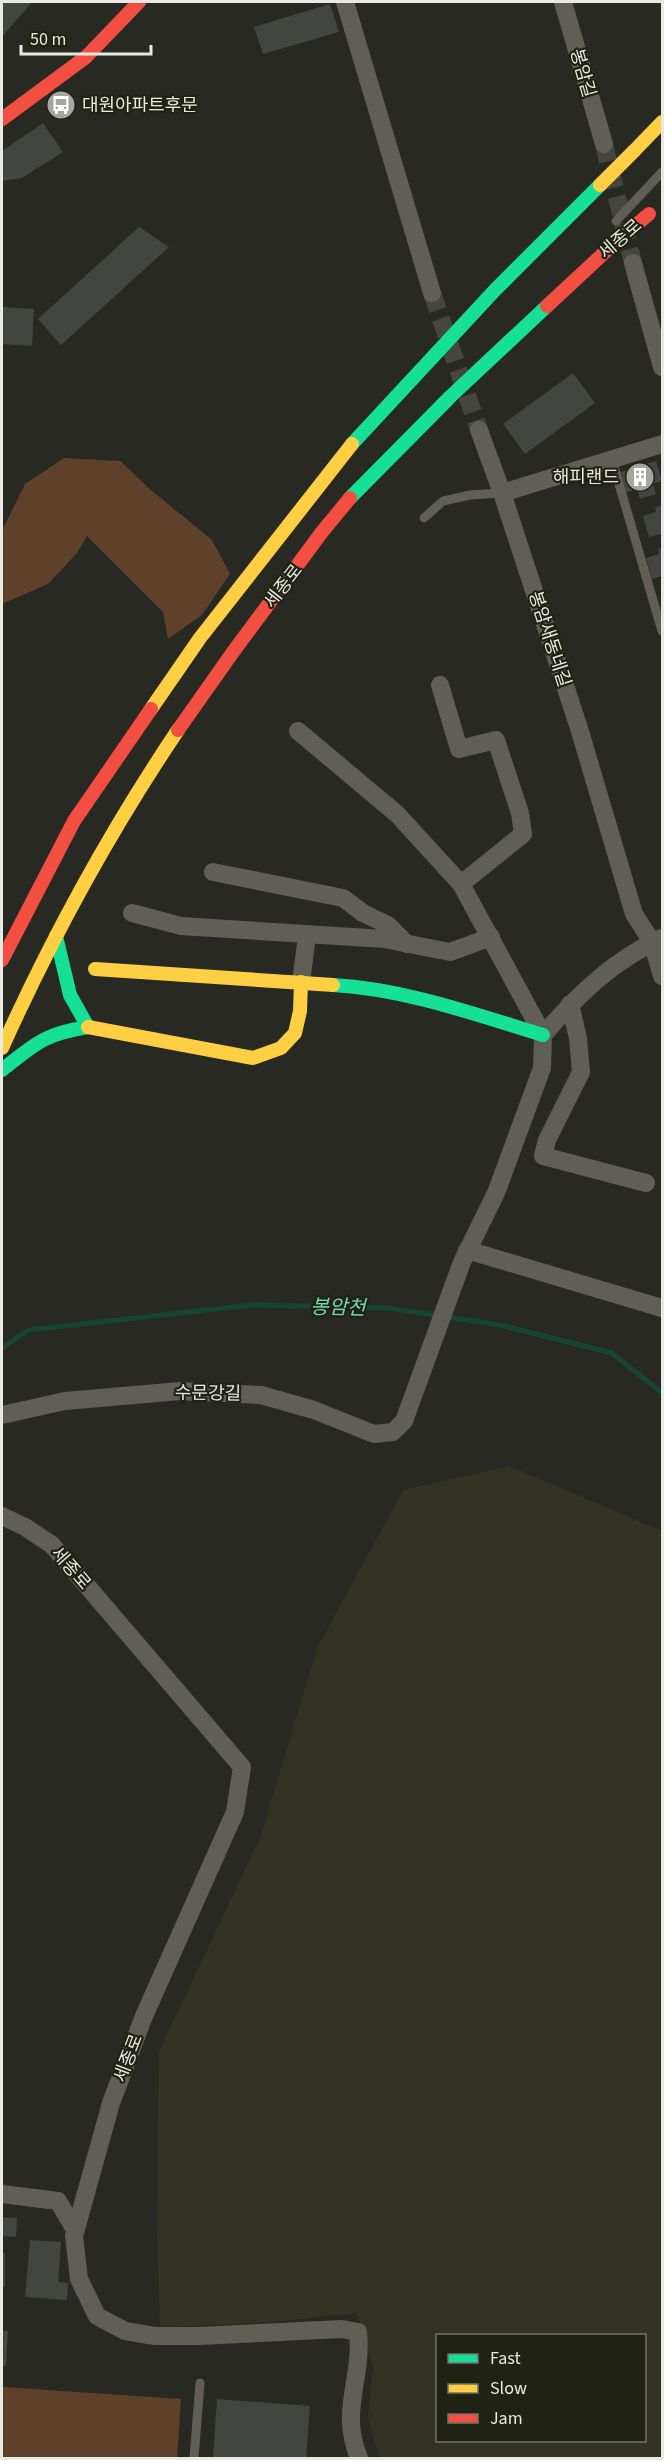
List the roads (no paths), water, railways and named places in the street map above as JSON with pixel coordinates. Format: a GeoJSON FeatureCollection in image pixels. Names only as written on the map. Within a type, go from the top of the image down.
{"type":"FeatureCollection","features":[{"type":"Feature","properties":{"kind":"main road"},"geometry":{"type":"LineString","coordinates":[[2,119],[86,57],[139,2]]}},
{"type":"Feature","properties":{"kind":"main road","name":"세종로"},"geometry":{"type":"LineString","coordinates":[[2,960],[74,821],[200,638],[340,457],[495,290],[663,122]]}},
{"type":"Feature","properties":{"kind":"main road","name":"세종로"},"geometry":{"type":"LineString","coordinates":[[2,1048],[20,1005],[106,842],[214,676],[352,496],[612,236],[652,210]]}},
{"type":"Feature","properties":{"kind":"main road"},"geometry":{"type":"LineString","coordinates":[[56,936],[69,994],[75,1010],[88,1027]]}},
{"type":"Feature","properties":{"kind":"main road"},"geometry":{"type":"LineString","coordinates":[[94,969],[371,987],[426,1000],[543,1035]]}},
{"type":"Feature","properties":{"kind":"main road"},"geometry":{"type":"LineString","coordinates":[[2,1070],[40,1039],[61,1031],[88,1027],[253,1058],[275,1053],[290,1041],[299,1023],[301,982]]}},
{"type":"Feature","properties":{"kind":"street"},"geometry":{"type":"LineString","coordinates":[[345,2],[432,293]]}},
{"type":"Feature","properties":{"kind":"street","name":"봉암길"},"geometry":{"type":"LineString","coordinates":[[563,2],[604,144]]}},
{"type":"Feature","properties":{"kind":"street"},"geometry":{"type":"LineString","coordinates":[[633,263],[663,367]]}},
{"type":"Feature","properties":{"kind":"street","name":"봉암새동네길"},"geometry":{"type":"LineString","coordinates":[[479,430],[579,728],[634,914],[657,940],[663,976]]}},
{"type":"Feature","properties":{"kind":"street"},"geometry":{"type":"LineString","coordinates":[[502,493],[663,444]]}},
{"type":"Feature","properties":{"kind":"street"},"geometry":{"type":"LineString","coordinates":[[440,685],[459,749],[496,740],[520,813],[523,834],[461,884]]}},
{"type":"Feature","properties":{"kind":"street"},"geometry":{"type":"LineString","coordinates":[[298,731],[397,814],[461,884],[543,1035],[542,1068],[496,1193],[464,1256],[663,1308]]}},
{"type":"Feature","properties":{"kind":"street"},"geometry":{"type":"LineString","coordinates":[[213,872],[343,898],[363,913],[388,925],[408,946]]}},
{"type":"Feature","properties":{"kind":"street"},"geometry":{"type":"LineString","coordinates":[[132,913],[181,926],[307,936],[384,939],[408,946],[450,952],[491,937]]}},
{"type":"Feature","properties":{"kind":"street"},"geometry":{"type":"LineString","coordinates":[[301,982],[307,936]]}},
{"type":"Feature","properties":{"kind":"street"},"geometry":{"type":"LineString","coordinates":[[543,1035],[589,985],[632,952],[657,940]]}},
{"type":"Feature","properties":{"kind":"street"},"geometry":{"type":"LineString","coordinates":[[570,1004],[578,1038],[581,1072],[547,1140],[543,1156],[646,1183]]}},
{"type":"Feature","properties":{"kind":"street","name":"수문강길"},"geometry":{"type":"LineString","coordinates":[[2,1415],[65,1401],[180,1391],[261,1395],[315,1410],[374,1434],[393,1432],[404,1421],[464,1256]]}},
{"type":"Feature","properties":{"kind":"street","name":"세종로"},"geometry":{"type":"LineString","coordinates":[[2,1516],[25,1527],[52,1545],[242,1767],[235,1812],[144,2016],[111,2103],[75,2230],[79,2279],[97,2316],[125,2331],[155,2336],[342,2329],[358,2332],[359,2349],[349,2419],[354,2446],[359,2458]]}},
{"type":"Feature","properties":{"kind":"street"},"geometry":{"type":"LineString","coordinates":[[2,2194],[58,2201],[75,2230]]}},
{"type":"Feature","properties":{"kind":"lane"},"geometry":{"type":"LineString","coordinates":[[612,236],[663,172]]}},
{"type":"Feature","properties":{"kind":"lane"},"geometry":{"type":"LineString","coordinates":[[480,368],[575,266]]}},
{"type":"Feature","properties":{"kind":"lane"},"geometry":{"type":"LineString","coordinates":[[612,460],[663,631]]}},
{"type":"Feature","properties":{"kind":"lane"},"geometry":{"type":"LineString","coordinates":[[424,518],[442,501],[470,495],[502,493]]}},
{"type":"Feature","properties":{"kind":"lane"},"geometry":{"type":"LineString","coordinates":[[194,2458],[200,2383]]}},
{"type":"Feature","properties":{"kind":"waterway","name":"봉암천"},"geometry":{"type":"LineString","coordinates":[[2,1348],[28,1330],[251,1305],[388,1308],[500,1325],[612,1353],[662,1393]]}},
{"type":"Feature","properties":{"kind":"tunnel"},"geometry":{"type":"LineString","coordinates":[[604,144],[633,263]]}},
{"type":"Feature","properties":{"kind":"tunnel"},"geometry":{"type":"LineString","coordinates":[[432,293],[479,430]]}},
{"type":"Feature","properties":{"kind":"place","name":"대원아파트후문"},"geometry":{"type":"Point","coordinates":[61,105]}},
{"type":"Feature","properties":{"kind":"place","name":"해피랜드"},"geometry":{"type":"Point","coordinates":[640,477]}}]}
